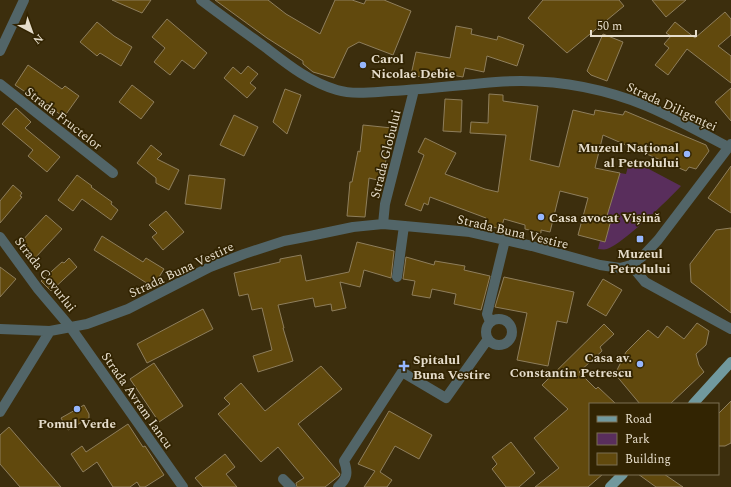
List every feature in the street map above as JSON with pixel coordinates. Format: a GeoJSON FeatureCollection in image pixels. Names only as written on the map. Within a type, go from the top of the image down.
{"type":"FeatureCollection","features":[{"type":"Feature","properties":{"kind":"main road"},"geometry":{"type":"LineString","coordinates":[[694,403],[731,362]]}},
{"type":"Feature","properties":{"kind":"main road"},"geometry":{"type":"LineString","coordinates":[[610,487],[622,475]]}},
{"type":"Feature","properties":{"kind":"street"},"geometry":{"type":"LineString","coordinates":[[0,51],[24,0]]}},
{"type":"Feature","properties":{"kind":"street","name":"Strada Diligenței"},"geometry":{"type":"LineString","coordinates":[[201,0],[302,75],[324,86],[339,91],[360,93],[526,81],[583,86],[611,93],[647,106],[730,146]]}},
{"type":"Feature","properties":{"kind":"street","name":"Strada Fructelor"},"geometry":{"type":"LineString","coordinates":[[0,84],[113,173]]}},
{"type":"Feature","properties":{"kind":"street","name":"Strada Globului"},"geometry":{"type":"LineString","coordinates":[[383,224],[385,204],[414,90]]}},
{"type":"Feature","properties":{"kind":"street"},"geometry":{"type":"LineString","coordinates":[[730,146],[658,240],[643,256],[631,265],[645,282],[731,329]]}},
{"type":"Feature","properties":{"kind":"street","name":"Strada Buna Vestire"},"geometry":{"type":"LineString","coordinates":[[0,329],[50,331],[71,328],[128,309],[210,267],[244,254],[284,241],[353,227],[383,224],[451,230],[532,246],[600,265],[620,268],[631,265]]}},
{"type":"Feature","properties":{"kind":"street"},"geometry":{"type":"LineString","coordinates":[[397,277],[404,226]]}},
{"type":"Feature","properties":{"kind":"street","name":"Strada Covurlui"},"geometry":{"type":"LineString","coordinates":[[0,236],[38,289],[71,328]]}},
{"type":"Feature","properties":{"kind":"street"},"geometry":{"type":"LineString","coordinates":[[490,322],[487,314],[505,240]]}},
{"type":"Feature","properties":{"kind":"street"},"geometry":{"type":"LineString","coordinates":[[497,318],[506,320],[511,327],[512,335],[507,342],[503,344],[495,344],[488,339],[486,330],[490,322],[497,318]]}},
{"type":"Feature","properties":{"kind":"street","name":"Strada Avram Iancu"},"geometry":{"type":"LineString","coordinates":[[71,328],[183,487]]}},
{"type":"Feature","properties":{"kind":"street"},"geometry":{"type":"LineString","coordinates":[[0,412],[50,331]]}},
{"type":"Feature","properties":{"kind":"street"},"geometry":{"type":"LineString","coordinates":[[338,487],[344,482],[348,471],[344,461],[402,372],[446,398],[488,339]]}},
{"type":"Feature","properties":{"kind":"street"},"geometry":{"type":"LineString","coordinates":[[283,479],[291,487]]}},
{"type":"Feature","properties":{"kind":"green space"},"geometry":{"type":"Polygon","coordinates":[[[630,159],[681,186],[656,211],[624,239],[607,249],[598,249],[600,241],[605,242],[611,220],[606,219],[620,173],[626,174],[630,159]]]}},
{"type":"Feature","properties":{"kind":"building"},"geometry":{"type":"Polygon","coordinates":[[[112,0],[151,0],[142,13],[112,0]]]}},
{"type":"Feature","properties":{"kind":"building"},"geometry":{"type":"Polygon","coordinates":[[[215,0],[268,0],[286,14],[320,34],[335,0],[352,0],[364,4],[366,0],[384,0],[411,11],[393,55],[359,42],[348,48],[334,78],[313,72],[303,64],[303,61],[267,38],[215,0]]]}},
{"type":"Feature","properties":{"kind":"building"},"geometry":{"type":"Polygon","coordinates":[[[543,0],[619,0],[624,6],[567,53],[528,18],[543,0]]]}},
{"type":"Feature","properties":{"kind":"building"},"geometry":{"type":"Polygon","coordinates":[[[652,0],[686,0],[666,17],[652,0]]]}},
{"type":"Feature","properties":{"kind":"building"},"geometry":{"type":"Polygon","coordinates":[[[725,12],[731,19],[731,35],[718,46],[731,56],[731,83],[687,49],[668,75],[655,65],[669,48],[664,44],[671,36],[666,33],[675,22],[695,38],[725,12]]]}},
{"type":"Feature","properties":{"kind":"building"},"geometry":{"type":"Polygon","coordinates":[[[167,19],[207,53],[194,69],[182,60],[170,75],[154,62],[165,48],[152,37],[167,19]]]}},
{"type":"Feature","properties":{"kind":"building"},"geometry":{"type":"Polygon","coordinates":[[[97,22],[114,36],[132,47],[121,66],[100,53],[97,56],[80,42],[97,22]]]}},
{"type":"Feature","properties":{"kind":"building"},"geometry":{"type":"Polygon","coordinates":[[[456,26],[472,29],[471,34],[497,40],[498,36],[524,45],[517,66],[487,56],[484,72],[465,68],[463,77],[434,72],[433,79],[411,75],[416,52],[450,58],[456,26]]]}},
{"type":"Feature","properties":{"kind":"building"},"geometry":{"type":"Polygon","coordinates":[[[603,34],[623,42],[607,81],[591,75],[587,71],[603,34]]]}},
{"type":"Feature","properties":{"kind":"building"},"geometry":{"type":"Polygon","coordinates":[[[28,65],[62,89],[65,86],[79,96],[64,117],[15,85],[28,65]]]}},
{"type":"Feature","properties":{"kind":"building"},"geometry":{"type":"Polygon","coordinates":[[[248,66],[258,74],[250,83],[256,88],[247,98],[224,78],[233,67],[241,74],[248,66]]]}},
{"type":"Feature","properties":{"kind":"building"},"geometry":{"type":"Polygon","coordinates":[[[132,85],[154,102],[141,119],[119,102],[132,85]]]}},
{"type":"Feature","properties":{"kind":"building"},"geometry":{"type":"Polygon","coordinates":[[[731,88],[731,121],[715,102],[731,88]]]}},
{"type":"Feature","properties":{"kind":"building"},"geometry":{"type":"Polygon","coordinates":[[[285,89],[301,95],[287,134],[273,122],[285,89]]]}},
{"type":"Feature","properties":{"kind":"building"},"geometry":{"type":"Polygon","coordinates":[[[489,94],[503,95],[503,101],[538,106],[530,160],[559,167],[573,110],[594,115],[595,110],[623,115],[625,111],[706,145],[709,151],[696,169],[689,167],[686,171],[603,135],[595,168],[620,173],[606,219],[611,220],[605,242],[578,235],[588,198],[560,191],[550,232],[541,230],[541,233],[525,229],[525,225],[504,219],[501,229],[485,225],[486,218],[430,197],[428,205],[424,203],[421,211],[405,205],[424,155],[418,152],[425,138],[456,153],[445,174],[485,189],[498,192],[506,135],[470,133],[471,122],[488,123],[489,94]]]}},
{"type":"Feature","properties":{"kind":"building"},"geometry":{"type":"Polygon","coordinates":[[[445,99],[462,100],[461,132],[443,131],[445,99]]]}},
{"type":"Feature","properties":{"kind":"building"},"geometry":{"type":"Polygon","coordinates":[[[16,108],[31,122],[25,128],[60,157],[47,172],[28,156],[33,150],[2,124],[16,108]]]}},
{"type":"Feature","properties":{"kind":"building"},"geometry":{"type":"Polygon","coordinates":[[[234,115],[258,127],[244,156],[220,145],[234,115]]]}},
{"type":"Feature","properties":{"kind":"building"},"geometry":{"type":"Polygon","coordinates":[[[363,125],[392,128],[382,181],[369,178],[365,217],[347,216],[350,182],[352,182],[358,151],[360,152],[363,125]]]}},
{"type":"Feature","properties":{"kind":"building"},"geometry":{"type":"Polygon","coordinates":[[[151,145],[162,154],[157,159],[179,170],[169,190],[156,183],[156,178],[137,163],[151,145]]]}},
{"type":"Feature","properties":{"kind":"building"},"geometry":{"type":"Polygon","coordinates":[[[731,166],[731,213],[708,198],[731,166]]]}},
{"type":"Feature","properties":{"kind":"building"},"geometry":{"type":"Polygon","coordinates":[[[77,175],[112,202],[111,204],[118,210],[111,220],[82,199],[73,211],[58,200],[77,175]]]}},
{"type":"Feature","properties":{"kind":"building"},"geometry":{"type":"Polygon","coordinates":[[[189,175],[225,179],[221,209],[185,204],[189,175]]]}},
{"type":"Feature","properties":{"kind":"building"},"geometry":{"type":"Polygon","coordinates":[[[13,185],[22,193],[20,196],[22,197],[0,223],[0,201],[13,185]]]}},
{"type":"Feature","properties":{"kind":"building"},"geometry":{"type":"Polygon","coordinates":[[[166,211],[184,232],[163,250],[152,237],[157,233],[149,225],[166,211]]]}},
{"type":"Feature","properties":{"kind":"building"},"geometry":{"type":"Polygon","coordinates":[[[46,215],[62,229],[35,258],[19,244],[46,215]]]}},
{"type":"Feature","properties":{"kind":"building"},"geometry":{"type":"Polygon","coordinates":[[[731,228],[731,313],[691,282],[690,264],[716,230],[731,228]]]}},
{"type":"Feature","properties":{"kind":"building"},"geometry":{"type":"Polygon","coordinates":[[[102,236],[143,262],[146,258],[164,269],[153,287],[94,250],[102,236]]]}},
{"type":"Feature","properties":{"kind":"building"},"geometry":{"type":"Polygon","coordinates":[[[357,242],[394,251],[391,278],[364,270],[360,287],[340,282],[346,308],[332,311],[331,304],[315,307],[313,298],[278,305],[293,361],[258,372],[253,356],[272,350],[262,308],[252,310],[248,294],[239,296],[234,273],[280,262],[280,259],[301,255],[306,281],[349,272],[357,242]]]}},
{"type":"Feature","properties":{"kind":"building"},"geometry":{"type":"Polygon","coordinates":[[[406,257],[434,265],[435,261],[465,266],[464,270],[490,276],[481,310],[454,304],[456,294],[432,289],[430,298],[412,295],[415,281],[403,279],[406,257]]]}},
{"type":"Feature","properties":{"kind":"building"},"geometry":{"type":"Polygon","coordinates":[[[69,258],[77,267],[51,291],[41,281],[62,262],[64,263],[69,258]]]}},
{"type":"Feature","properties":{"kind":"building"},"geometry":{"type":"Polygon","coordinates":[[[0,267],[16,279],[0,297],[0,267]]]}},
{"type":"Feature","properties":{"kind":"building"},"geometry":{"type":"Polygon","coordinates":[[[504,277],[574,292],[567,323],[557,321],[548,366],[517,360],[527,313],[495,307],[504,277]]]}},
{"type":"Feature","properties":{"kind":"building"},"geometry":{"type":"Polygon","coordinates":[[[603,279],[622,290],[606,316],[587,305],[603,279]]]}},
{"type":"Feature","properties":{"kind":"building"},"geometry":{"type":"Polygon","coordinates":[[[203,309],[213,329],[147,363],[137,344],[203,309]]]}},
{"type":"Feature","properties":{"kind":"building"},"geometry":{"type":"Polygon","coordinates":[[[697,323],[709,331],[706,345],[696,354],[699,365],[704,372],[671,403],[639,403],[615,374],[626,352],[648,330],[658,338],[667,326],[684,339],[697,323]]]}},
{"type":"Feature","properties":{"kind":"building"},"geometry":{"type":"Polygon","coordinates":[[[604,324],[614,334],[600,347],[602,351],[579,372],[596,389],[598,387],[615,403],[589,403],[589,475],[602,475],[588,487],[535,487],[559,468],[534,438],[568,409],[542,385],[604,324]]]}},
{"type":"Feature","properties":{"kind":"building"},"geometry":{"type":"Polygon","coordinates":[[[154,363],[183,406],[159,422],[130,379],[154,363]]]}},
{"type":"Feature","properties":{"kind":"building"},"geometry":{"type":"Polygon","coordinates":[[[321,366],[342,389],[298,424],[340,474],[325,487],[297,487],[296,483],[304,478],[278,447],[261,462],[218,414],[230,404],[224,398],[241,383],[265,411],[321,366]]]}},
{"type":"Feature","properties":{"kind":"building"},"geometry":{"type":"Polygon","coordinates":[[[731,401],[731,443],[725,446],[719,446],[719,413],[731,401]]]}},
{"type":"Feature","properties":{"kind":"building"},"geometry":{"type":"Polygon","coordinates":[[[84,405],[89,414],[89,418],[68,430],[61,418],[84,405]]]}},
{"type":"Feature","properties":{"kind":"building"},"geometry":{"type":"Polygon","coordinates":[[[389,411],[432,435],[419,459],[395,446],[380,472],[392,480],[387,487],[364,487],[375,471],[358,464],[389,411]]]}},
{"type":"Feature","properties":{"kind":"building"},"geometry":{"type":"Polygon","coordinates":[[[128,424],[143,447],[145,446],[164,475],[145,487],[140,487],[137,482],[130,487],[113,487],[97,462],[83,472],[71,454],[82,446],[86,452],[128,424]]]}},
{"type":"Feature","properties":{"kind":"building"},"geometry":{"type":"Polygon","coordinates":[[[9,427],[61,487],[20,487],[0,464],[0,435],[9,427]]]}},
{"type":"Feature","properties":{"kind":"building"},"geometry":{"type":"Polygon","coordinates":[[[511,442],[535,473],[519,487],[506,487],[492,469],[497,464],[492,457],[511,442]]]}},
{"type":"Feature","properties":{"kind":"building"},"geometry":{"type":"Polygon","coordinates":[[[225,454],[235,467],[226,474],[237,487],[203,487],[195,478],[225,454]]]}},
{"type":"Feature","properties":{"kind":"building"},"geometry":{"type":"Polygon","coordinates":[[[639,475],[665,475],[683,487],[656,487],[639,475]]]}},
{"type":"Feature","properties":{"kind":"place","name":"Carol Nicolae Debie"},"geometry":{"type":"Point","coordinates":[363,65]}},
{"type":"Feature","properties":{"kind":"place","name":"Muzeul Național al Petrolului"},"geometry":{"type":"Point","coordinates":[687,154]}},
{"type":"Feature","properties":{"kind":"place","name":"Casa avocat Vișină"},"geometry":{"type":"Point","coordinates":[541,217]}},
{"type":"Feature","properties":{"kind":"place","name":"Muzeul Petrolului"},"geometry":{"type":"Point","coordinates":[640,239]}},
{"type":"Feature","properties":{"kind":"place","name":"Casa av. Constantin Petrescu"},"geometry":{"type":"Point","coordinates":[640,364]}},
{"type":"Feature","properties":{"kind":"place","name":"Spitalul Buna Vestire"},"geometry":{"type":"Point","coordinates":[404,366]}},
{"type":"Feature","properties":{"kind":"place","name":"Pomul Verde"},"geometry":{"type":"Point","coordinates":[77,409]}}]}
